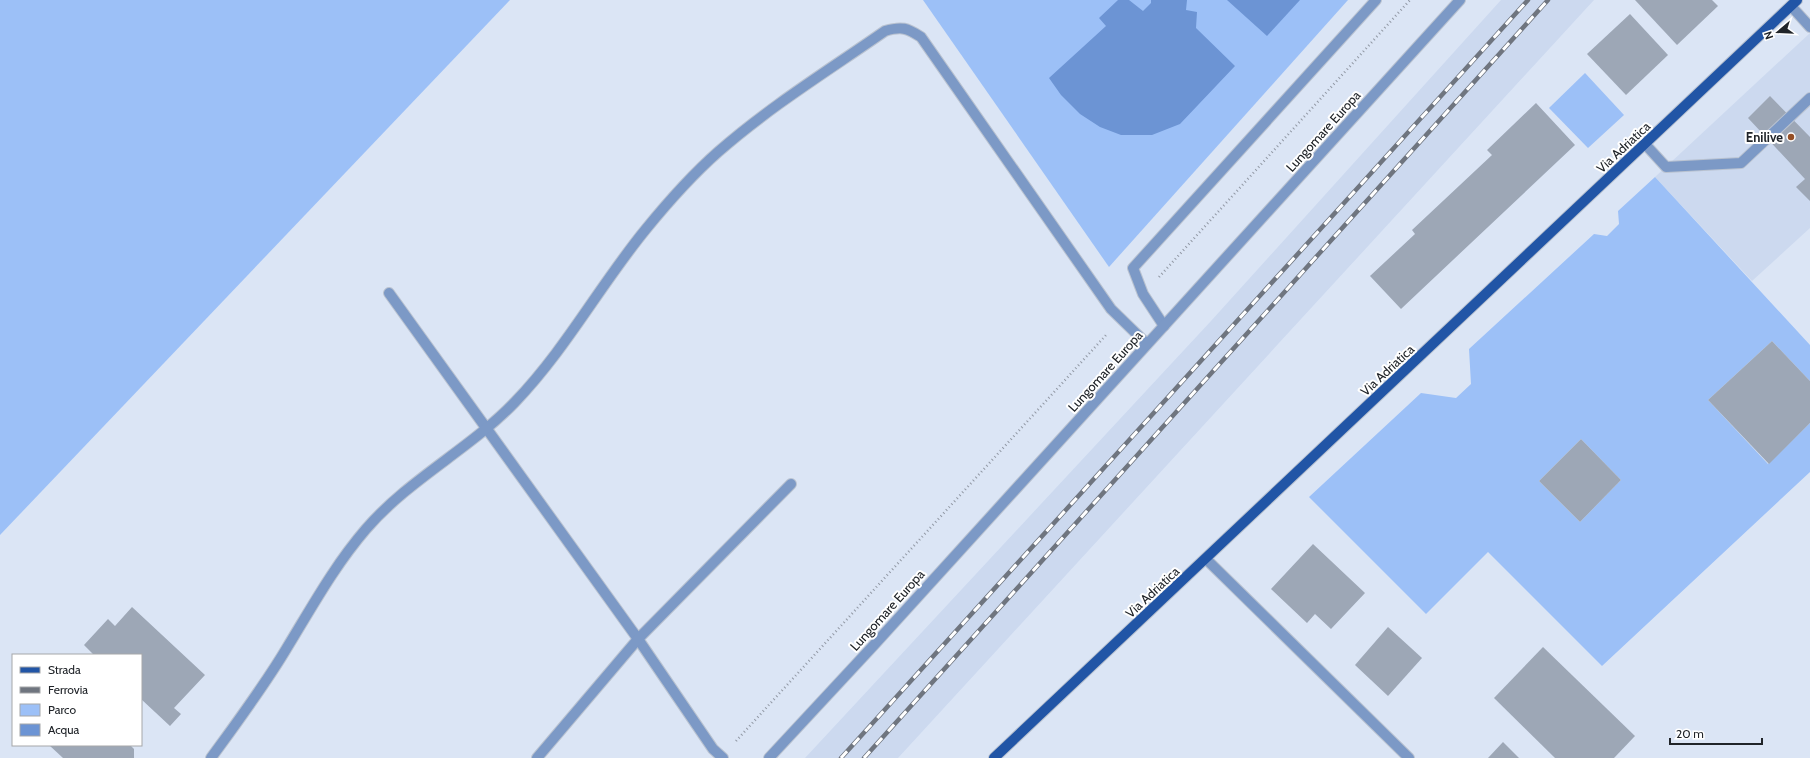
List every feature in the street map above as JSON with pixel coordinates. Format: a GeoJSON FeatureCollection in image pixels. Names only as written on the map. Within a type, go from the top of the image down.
{"type":"FeatureCollection","features":[{"type":"Feature","properties":{"kind":"main road","name":"Via Adriatica"},"geometry":{"type":"LineString","coordinates":[[994,758],[1794,3]]}},
{"type":"Feature","properties":{"kind":"street"},"geometry":{"type":"LineString","coordinates":[[1164,326],[1143,294],[1133,268],[1376,0]]}},
{"type":"Feature","properties":{"kind":"street","name":"Lungomare Europa"},"geometry":{"type":"LineString","coordinates":[[769,758],[874,645],[1460,0]]}},
{"type":"Feature","properties":{"kind":"street"},"geometry":{"type":"LineString","coordinates":[[1794,3],[1810,27]]}},
{"type":"Feature","properties":{"kind":"street"},"geometry":{"type":"LineString","coordinates":[[211,758],[253,701],[288,647],[320,592],[345,555],[367,527],[398,496],[487,428],[516,401],[561,348],[646,229],[676,195],[718,153],[764,115],[885,31],[896,28],[908,29],[921,37],[1111,309],[1147,344]]}},
{"type":"Feature","properties":{"kind":"street"},"geometry":{"type":"LineString","coordinates":[[1645,144],[1666,167],[1740,163],[1810,98]]}},
{"type":"Feature","properties":{"kind":"street"},"geometry":{"type":"LineString","coordinates":[[389,293],[638,639],[713,749],[722,758]]}},
{"type":"Feature","properties":{"kind":"street"},"geometry":{"type":"LineString","coordinates":[[537,758],[638,639],[791,484]]}},
{"type":"Feature","properties":{"kind":"street"},"geometry":{"type":"LineString","coordinates":[[1206,559],[1408,758]]}},
{"type":"Feature","properties":{"kind":"path"},"geometry":{"type":"LineString","coordinates":[[1143,294],[1410,0]]}},
{"type":"Feature","properties":{"kind":"path"},"geometry":{"type":"LineString","coordinates":[[722,758],[1121,319]]}},
{"type":"Feature","properties":{"kind":"shaded area"},"geometry":{"type":"Polygon","coordinates":[[[1501,0],[1594,0],[898,758],[805,758],[1211,321],[1501,0]]]}},
{"type":"Feature","properties":{"kind":"shaded area"},"geometry":{"type":"Polygon","coordinates":[[[1810,33],[1810,228],[1752,281],[1655,177],[1810,33]]]}},
{"type":"Feature","properties":{"kind":"green space"},"geometry":{"type":"Polygon","coordinates":[[[0,0],[510,0],[0,535],[0,0]]]}},
{"type":"Feature","properties":{"kind":"green space"},"geometry":{"type":"Polygon","coordinates":[[[923,0],[1348,0],[1109,267],[923,0]]]}},
{"type":"Feature","properties":{"kind":"green space"},"geometry":{"type":"Polygon","coordinates":[[[1585,73],[1624,115],[1588,148],[1549,108],[1585,73]]]}},
{"type":"Feature","properties":{"kind":"green space"},"geometry":{"type":"Polygon","coordinates":[[[1655,177],[1810,345],[1810,381],[1772,341],[1708,400],[1768,464],[1810,423],[1810,472],[1602,666],[1488,552],[1426,614],[1309,497],[1421,393],[1456,398],[1471,384],[1469,349],[1594,234],[1607,236],[1619,224],[1618,211],[1655,177]],[[1581,439],[1539,481],[1580,522],[1621,480],[1581,439]]]}},
{"type":"Feature","properties":{"kind":"water"},"geometry":{"type":"Polygon","coordinates":[[[1118,0],[1129,0],[1143,11],[1151,3],[1151,0],[1187,0],[1186,10],[1197,12],[1196,28],[1235,66],[1180,124],[1152,135],[1121,135],[1100,127],[1080,114],[1061,95],[1049,78],[1106,26],[1099,18],[1118,0]]]}},
{"type":"Feature","properties":{"kind":"water"},"geometry":{"type":"Polygon","coordinates":[[[1227,0],[1300,0],[1267,36],[1227,0]]]}},
{"type":"Feature","properties":{"kind":"building"},"geometry":{"type":"Polygon","coordinates":[[[1635,0],[1712,0],[1718,6],[1677,45],[1635,0]]]}},
{"type":"Feature","properties":{"kind":"building"},"geometry":{"type":"Polygon","coordinates":[[[1630,14],[1668,55],[1626,95],[1587,54],[1630,14]]]}},
{"type":"Feature","properties":{"kind":"building"},"geometry":{"type":"Polygon","coordinates":[[[1770,96],[1810,137],[1810,201],[1796,187],[1805,179],[1748,118],[1770,96]]]}},
{"type":"Feature","properties":{"kind":"building"},"geometry":{"type":"Polygon","coordinates":[[[1536,103],[1575,145],[1401,309],[1370,276],[1415,234],[1412,230],[1492,155],[1487,150],[1536,103]]]}},
{"type":"Feature","properties":{"kind":"building"},"geometry":{"type":"Polygon","coordinates":[[[1772,341],[1810,381],[1810,423],[1769,464],[1708,400],[1772,341]]]}},
{"type":"Feature","properties":{"kind":"building"},"geometry":{"type":"Polygon","coordinates":[[[1581,439],[1621,480],[1580,522],[1539,481],[1581,439]]]}},
{"type":"Feature","properties":{"kind":"building"},"geometry":{"type":"Polygon","coordinates":[[[1313,544],[1365,593],[1331,629],[1315,614],[1307,623],[1271,589],[1313,544]]]}},
{"type":"Feature","properties":{"kind":"building"},"geometry":{"type":"Polygon","coordinates":[[[132,607],[205,675],[174,708],[181,714],[170,726],[142,700],[142,654],[93,654],[84,645],[108,619],[115,626],[132,607]]]}},
{"type":"Feature","properties":{"kind":"building"},"geometry":{"type":"Polygon","coordinates":[[[1388,627],[1422,658],[1388,696],[1355,665],[1388,627]]]}},
{"type":"Feature","properties":{"kind":"building"},"geometry":{"type":"Polygon","coordinates":[[[1543,647],[1635,736],[1614,758],[1555,758],[1494,698],[1543,647]]]}},
{"type":"Feature","properties":{"kind":"building"},"geometry":{"type":"Polygon","coordinates":[[[1503,742],[1519,758],[1488,758],[1503,742]]]}},
{"type":"Feature","properties":{"kind":"building"},"geometry":{"type":"Polygon","coordinates":[[[50,746],[131,746],[134,749],[134,758],[63,758],[50,746]]]}},
{"type":"Feature","properties":{"kind":"railway"},"geometry":{"type":"LineString","coordinates":[[841,758],[1528,0]]}},
{"type":"Feature","properties":{"kind":"railway"},"geometry":{"type":"LineString","coordinates":[[864,758],[1548,0]]}},
{"type":"Feature","properties":{"kind":"place","name":"Enilive"},"geometry":{"type":"Point","coordinates":[1791,137]}}]}
